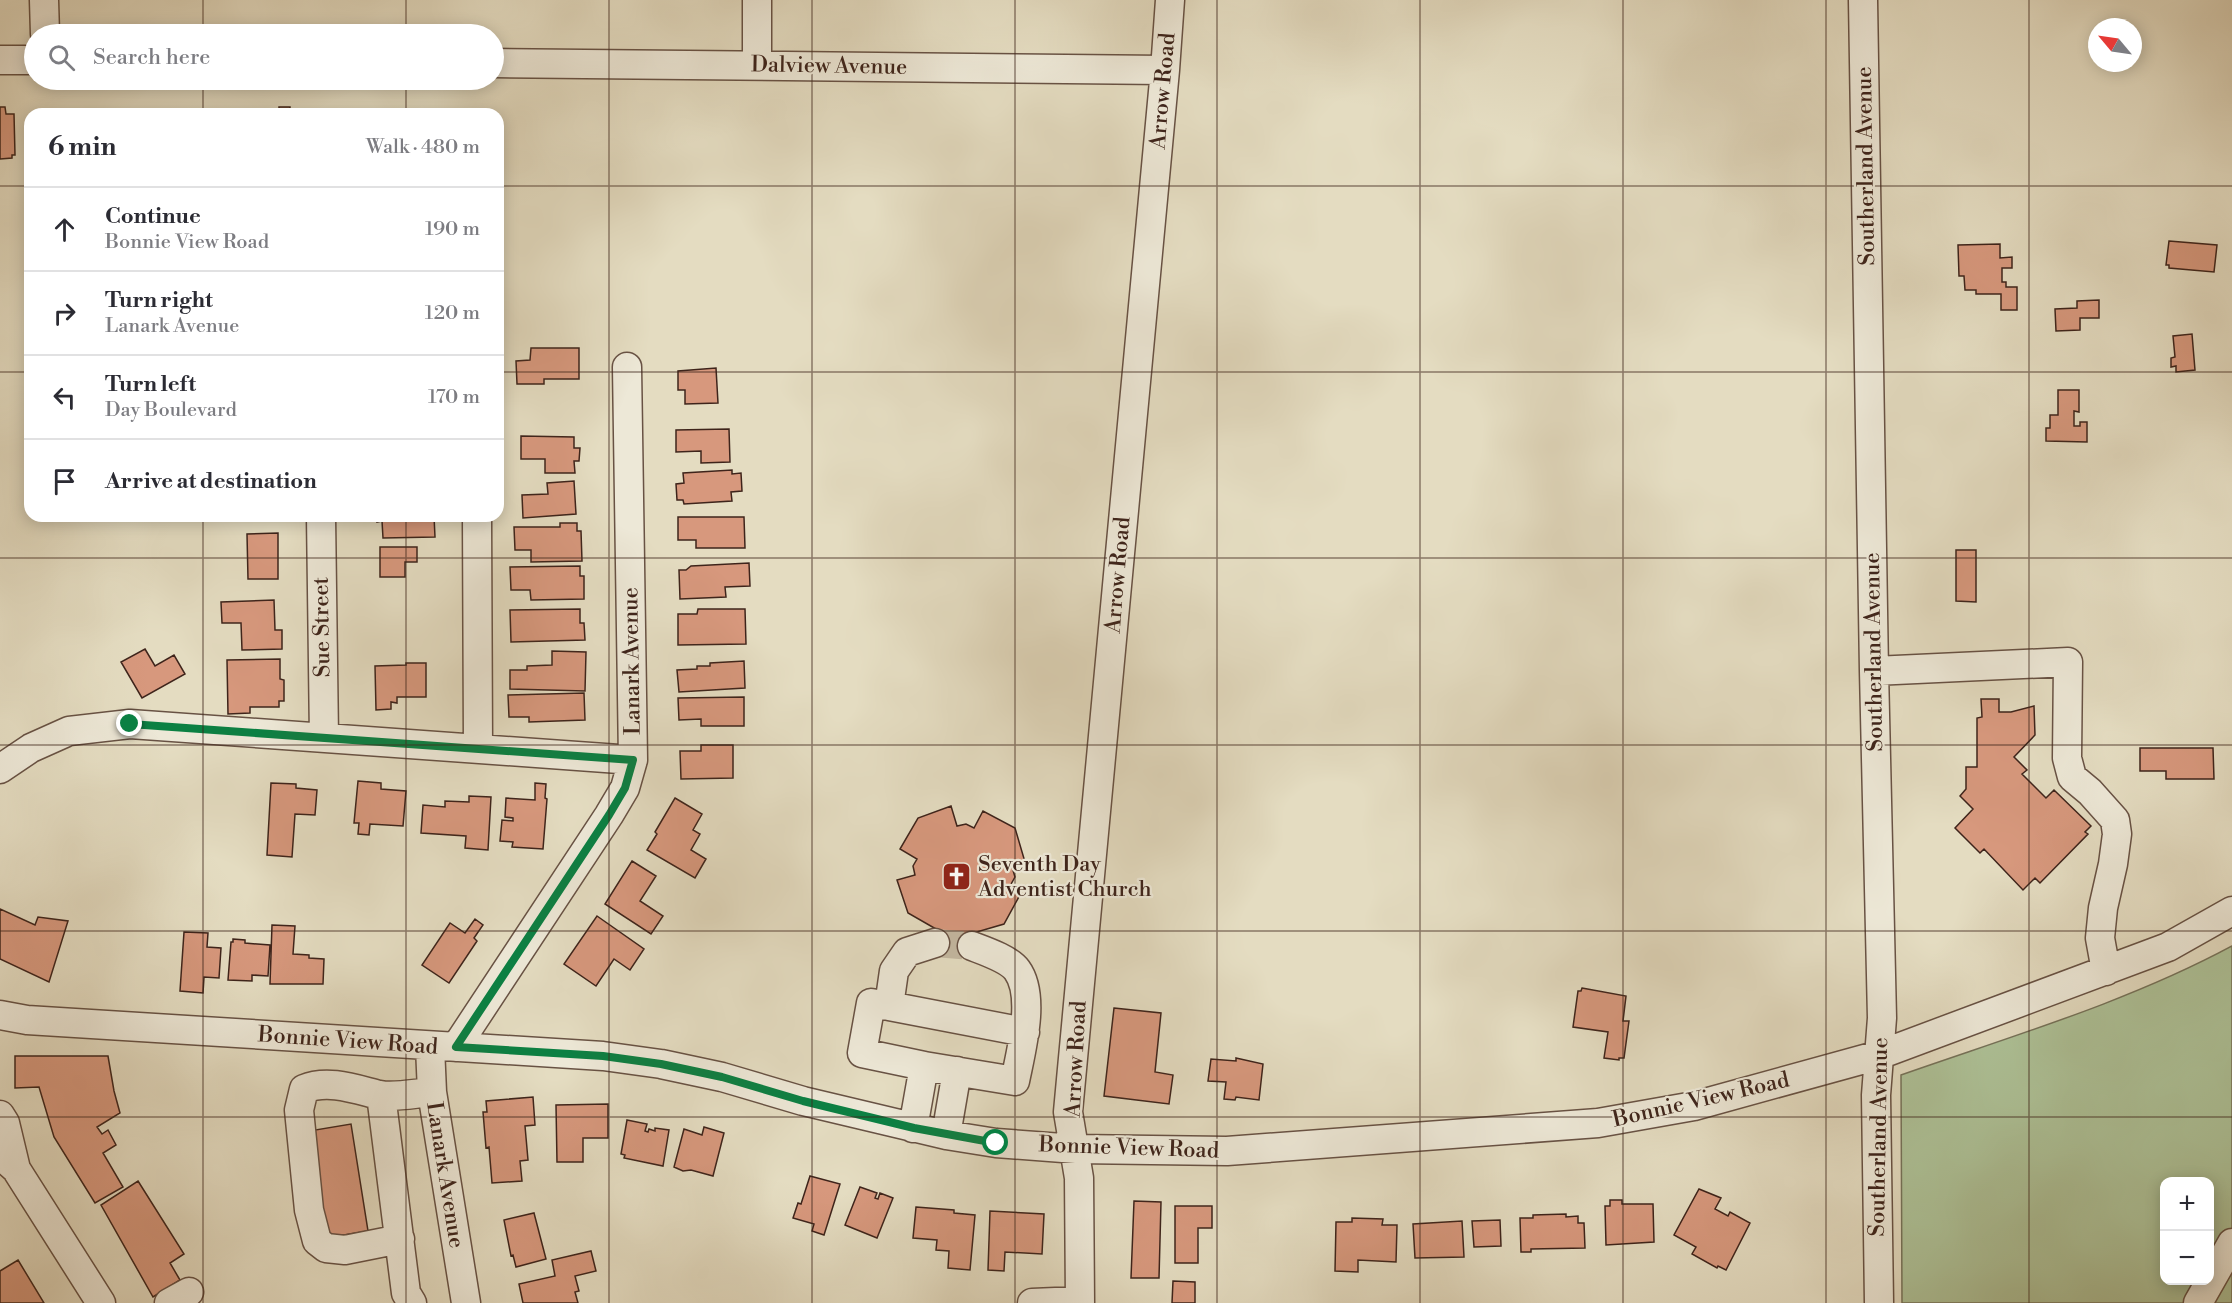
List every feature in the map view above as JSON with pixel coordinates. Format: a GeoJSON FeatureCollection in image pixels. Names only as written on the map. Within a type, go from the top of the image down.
{"type":"FeatureCollection","features":[{"type":"Feature","properties":{"kind":"street"},"geometry":{"type":"LineString","coordinates":[[44,0],[45,24]]}},
{"type":"Feature","properties":{"kind":"street"},"geometry":{"type":"LineString","coordinates":[[757,0],[757,65]]}},
{"type":"Feature","properties":{"kind":"street","name":"Arrow Road"},"geometry":{"type":"LineString","coordinates":[[1079,1302],[1079,1178],[1076,1149],[1068,1112],[1170,0]]}},
{"type":"Feature","properties":{"kind":"street","name":"Southerland Avenue"},"geometry":{"type":"LineString","coordinates":[[1863,0],[1882,1018],[1876,1095],[1879,1303]]}},
{"type":"Feature","properties":{"kind":"street"},"geometry":{"type":"LineString","coordinates":[[0,60],[24,60]]}},
{"type":"Feature","properties":{"kind":"street","name":"Dalview Avenue"},"geometry":{"type":"LineString","coordinates":[[504,63],[1165,70]]}},
{"type":"Feature","properties":{"kind":"street","name":"Lanark Avenue"},"geometry":{"type":"LineString","coordinates":[[466,1303],[432,1092],[443,1047],[609,815],[625,788],[633,760],[627,367]]}},
{"type":"Feature","properties":{"kind":"street","name":"Sue Street"},"geometry":{"type":"LineString","coordinates":[[321,522],[324,738]]}},
{"type":"Feature","properties":{"kind":"street"},"geometry":{"type":"LineString","coordinates":[[477,522],[478,748]]}},
{"type":"Feature","properties":{"kind":"street"},"geometry":{"type":"LineString","coordinates":[[1874,671],[2068,662],[2067,758],[2072,777],[2090,792],[2115,820],[2117,834],[2103,908],[2100,938],[2106,971]]}},
{"type":"Feature","properties":{"kind":"street"},"geometry":{"type":"LineString","coordinates":[[0,769],[32,748],[69,731],[130,724],[633,760]]}},
{"type":"Feature","properties":{"kind":"street","name":"Bonnie View Road"},"geometry":{"type":"LineString","coordinates":[[14,1017],[603,1056],[661,1064],[722,1077],[803,1101],[914,1128],[996,1143],[1076,1149],[1227,1151],[1598,1123],[1694,1106],[1879,1055],[2168,946],[2232,911]]}},
{"type":"Feature","properties":{"kind":"street"},"geometry":{"type":"LineString","coordinates":[[889,1006],[894,971],[907,952],[935,943]]}},
{"type":"Feature","properties":{"kind":"street"},"geometry":{"type":"LineString","coordinates":[[972,946],[990,952],[1016,968],[1026,986],[1024,1032],[1015,1081],[862,1053],[872,1003],[1024,1032]]}},
{"type":"Feature","properties":{"kind":"street"},"geometry":{"type":"LineString","coordinates":[[0,1033],[14,1017]]}},
{"type":"Feature","properties":{"kind":"street"},"geometry":{"type":"LineString","coordinates":[[914,1128],[924,1066]]}},
{"type":"Feature","properties":{"kind":"street"},"geometry":{"type":"LineString","coordinates":[[946,1135],[957,1071]]}},
{"type":"Feature","properties":{"kind":"street"},"geometry":{"type":"LineString","coordinates":[[400,1239],[345,1250],[326,1248],[317,1241],[309,1210],[298,1110],[304,1089],[315,1084],[366,1090],[381,1095],[432,1092]]}},
{"type":"Feature","properties":{"kind":"street"},"geometry":{"type":"LineString","coordinates":[[381,1095],[406,1293],[412,1303]]}},
{"type":"Feature","properties":{"kind":"street"},"geometry":{"type":"LineString","coordinates":[[0,1115],[5,1123],[8,1162],[101,1303]]}},
{"type":"Feature","properties":{"kind":"street"},"geometry":{"type":"LineString","coordinates":[[2198,1303],[2232,1243]]}},
{"type":"Feature","properties":{"kind":"street"},"geometry":{"type":"LineString","coordinates":[[1032,1303],[1079,1302]]}},
{"type":"Feature","properties":{"kind":"green space"},"geometry":{"type":"Polygon","coordinates":[[[2232,946],[2232,1303],[1902,1303],[1901,1075],[2069,1017],[2152,984],[2232,946]]]}},
{"type":"Feature","properties":{"kind":"building"},"geometry":{"type":"Polygon","coordinates":[[[0,107],[5,107],[6,114],[14,114],[15,155],[12,155],[12,158],[0,159],[0,107]]]}},
{"type":"Feature","properties":{"kind":"building"},"geometry":{"type":"Polygon","coordinates":[[[2169,241],[2217,245],[2214,272],[2169,268],[2169,265],[2166,265],[2169,241]]]}},
{"type":"Feature","properties":{"kind":"building"},"geometry":{"type":"Polygon","coordinates":[[[2000,244],[2000,258],[2012,257],[2012,268],[2002,268],[2002,282],[2006,282],[2006,287],[2017,287],[2017,310],[2001,310],[2001,294],[1976,294],[1976,290],[1965,290],[1964,276],[1959,276],[1958,245],[2000,244]]]}},
{"type":"Feature","properties":{"kind":"building"},"geometry":{"type":"Polygon","coordinates":[[[2099,300],[2099,318],[2080,318],[2080,330],[2056,331],[2055,309],[2077,308],[2077,301],[2099,300]]]}},
{"type":"Feature","properties":{"kind":"building"},"geometry":{"type":"Polygon","coordinates":[[[2192,334],[2195,370],[2176,372],[2176,366],[2171,367],[2171,358],[2175,357],[2173,336],[2192,334]]]}},
{"type":"Feature","properties":{"kind":"building"},"geometry":{"type":"Polygon","coordinates":[[[531,348],[579,348],[579,379],[544,379],[544,384],[517,384],[516,361],[530,360],[531,348]]]}},
{"type":"Feature","properties":{"kind":"building"},"geometry":{"type":"Polygon","coordinates":[[[716,368],[718,403],[685,404],[685,390],[678,390],[678,371],[716,368]]]}},
{"type":"Feature","properties":{"kind":"building"},"geometry":{"type":"Polygon","coordinates":[[[2058,390],[2079,390],[2079,412],[2074,411],[2074,426],[2080,426],[2080,422],[2087,422],[2087,442],[2046,441],[2046,428],[2050,428],[2050,415],[2058,415],[2058,390]]]}},
{"type":"Feature","properties":{"kind":"building"},"geometry":{"type":"Polygon","coordinates":[[[729,429],[730,462],[701,463],[701,451],[676,452],[676,430],[729,429]]]}},
{"type":"Feature","properties":{"kind":"building"},"geometry":{"type":"Polygon","coordinates":[[[521,436],[574,437],[574,448],[580,448],[579,461],[574,461],[575,473],[545,473],[545,459],[521,459],[521,436]]]}},
{"type":"Feature","properties":{"kind":"building"},"geometry":{"type":"Polygon","coordinates":[[[732,470],[732,474],[741,473],[742,491],[731,492],[732,501],[684,504],[683,500],[677,500],[676,484],[684,483],[683,473],[732,470]]]}},
{"type":"Feature","properties":{"kind":"building"},"geometry":{"type":"Polygon","coordinates":[[[574,481],[576,514],[523,518],[522,495],[548,494],[547,483],[574,481]]]}},
{"type":"Feature","properties":{"kind":"building"},"geometry":{"type":"Polygon","coordinates":[[[678,517],[744,517],[745,548],[696,548],[696,540],[678,540],[678,517]]]}},
{"type":"Feature","properties":{"kind":"building"},"geometry":{"type":"Polygon","coordinates":[[[382,522],[434,522],[435,537],[383,538],[382,522]]]}},
{"type":"Feature","properties":{"kind":"building"},"geometry":{"type":"Polygon","coordinates":[[[560,523],[577,523],[577,531],[581,531],[582,561],[531,562],[531,550],[515,550],[514,527],[560,527],[560,523]]]}},
{"type":"Feature","properties":{"kind":"building"},"geometry":{"type":"Polygon","coordinates":[[[278,533],[278,579],[248,579],[247,534],[278,533]]]}},
{"type":"Feature","properties":{"kind":"building"},"geometry":{"type":"Polygon","coordinates":[[[380,547],[417,547],[417,562],[405,562],[405,577],[380,577],[380,547]]]}},
{"type":"Feature","properties":{"kind":"building"},"geometry":{"type":"Polygon","coordinates":[[[1956,550],[1976,550],[1976,602],[1956,601],[1956,550]]]}},
{"type":"Feature","properties":{"kind":"building"},"geometry":{"type":"Polygon","coordinates":[[[749,563],[750,586],[725,587],[726,597],[680,599],[679,570],[686,570],[691,566],[749,563]]]}},
{"type":"Feature","properties":{"kind":"building"},"geometry":{"type":"Polygon","coordinates":[[[580,566],[580,576],[584,576],[584,599],[531,600],[530,590],[511,590],[510,567],[580,566]]]}},
{"type":"Feature","properties":{"kind":"building"},"geometry":{"type":"Polygon","coordinates":[[[274,600],[275,630],[282,630],[282,649],[242,650],[241,623],[222,623],[221,602],[274,600]]]}},
{"type":"Feature","properties":{"kind":"building"},"geometry":{"type":"Polygon","coordinates":[[[580,609],[580,623],[584,623],[585,640],[511,642],[510,610],[580,609]]]}},
{"type":"Feature","properties":{"kind":"building"},"geometry":{"type":"Polygon","coordinates":[[[698,609],[745,609],[746,644],[678,645],[678,614],[697,614],[698,609]]]}},
{"type":"Feature","properties":{"kind":"building"},"geometry":{"type":"Polygon","coordinates":[[[145,649],[155,666],[174,655],[185,674],[142,698],[121,662],[145,649]]]}},
{"type":"Feature","properties":{"kind":"building"},"geometry":{"type":"Polygon","coordinates":[[[552,651],[586,652],[585,691],[510,689],[510,670],[527,670],[527,666],[552,665],[552,651]]]}},
{"type":"Feature","properties":{"kind":"building"},"geometry":{"type":"Polygon","coordinates":[[[280,659],[280,679],[284,680],[284,701],[279,701],[279,707],[250,707],[250,713],[228,714],[227,660],[280,659]]]}},
{"type":"Feature","properties":{"kind":"building"},"geometry":{"type":"Polygon","coordinates":[[[744,661],[745,688],[679,692],[677,670],[697,669],[697,666],[710,666],[710,663],[744,661]]]}},
{"type":"Feature","properties":{"kind":"building"},"geometry":{"type":"Polygon","coordinates":[[[406,663],[426,663],[426,697],[397,697],[397,703],[391,702],[391,709],[376,710],[375,666],[406,665],[406,663]]]}},
{"type":"Feature","properties":{"kind":"building"},"geometry":{"type":"Polygon","coordinates":[[[584,693],[585,720],[529,722],[529,717],[509,717],[508,695],[584,693]]]}},
{"type":"Feature","properties":{"kind":"building"},"geometry":{"type":"Polygon","coordinates":[[[744,697],[744,726],[701,726],[701,719],[679,720],[678,698],[744,697]]]}},
{"type":"Feature","properties":{"kind":"building"},"geometry":{"type":"Polygon","coordinates":[[[1981,699],[1999,699],[1999,712],[2011,712],[2034,706],[2035,735],[2014,757],[2027,770],[2022,774],[2046,798],[2054,790],[2091,826],[2085,832],[2088,834],[2040,883],[2035,878],[2023,890],[1984,849],[1980,853],[1955,828],[1973,809],[1960,796],[1966,789],[1966,767],[1977,767],[1977,718],[1982,717],[1981,699]]]}},
{"type":"Feature","properties":{"kind":"building"},"geometry":{"type":"Polygon","coordinates":[[[701,745],[733,745],[733,778],[681,779],[680,751],[701,751],[701,745]]]}},
{"type":"Feature","properties":{"kind":"building"},"geometry":{"type":"Polygon","coordinates":[[[2140,748],[2213,748],[2214,779],[2166,779],[2166,771],[2140,771],[2140,748]]]}},
{"type":"Feature","properties":{"kind":"building"},"geometry":{"type":"Polygon","coordinates":[[[358,781],[381,783],[381,789],[406,791],[403,826],[370,824],[369,835],[358,834],[359,823],[354,823],[358,781]]]}},
{"type":"Feature","properties":{"kind":"building"},"geometry":{"type":"Polygon","coordinates":[[[271,783],[296,784],[296,788],[317,790],[315,815],[295,814],[292,857],[267,855],[271,783]]]}},
{"type":"Feature","properties":{"kind":"building"},"geometry":{"type":"Polygon","coordinates":[[[535,783],[546,784],[543,849],[512,847],[513,842],[500,841],[502,820],[513,821],[513,818],[505,817],[506,798],[535,800],[535,783]]]}},
{"type":"Feature","properties":{"kind":"building"},"geometry":{"type":"Polygon","coordinates":[[[469,796],[491,797],[488,850],[465,848],[466,836],[421,833],[423,805],[445,807],[445,801],[469,802],[469,796]]]}},
{"type":"Feature","properties":{"kind":"building"},"geometry":{"type":"Polygon","coordinates":[[[675,798],[702,814],[693,830],[700,834],[691,850],[706,859],[695,878],[647,850],[675,798]]]}},
{"type":"Feature","properties":{"kind":"building"},"geometry":{"type":"Polygon","coordinates":[[[951,806],[957,826],[966,824],[974,828],[983,811],[1015,828],[1025,862],[1012,867],[1015,877],[1010,886],[1021,893],[1004,924],[973,933],[970,956],[934,953],[936,929],[908,913],[897,880],[915,875],[913,866],[917,859],[900,849],[918,818],[951,806]]]}},
{"type":"Feature","properties":{"kind":"building"},"geometry":{"type":"Polygon","coordinates":[[[632,861],[656,876],[640,901],[663,916],[651,934],[605,904],[632,861]]]}},
{"type":"Feature","properties":{"kind":"building"},"geometry":{"type":"Polygon","coordinates":[[[0,909],[35,925],[38,917],[68,921],[49,982],[0,959],[0,909]]]}},
{"type":"Feature","properties":{"kind":"building"},"geometry":{"type":"Polygon","coordinates":[[[597,916],[644,949],[630,970],[614,959],[596,986],[564,964],[597,916]]]}},
{"type":"Feature","properties":{"kind":"building"},"geometry":{"type":"Polygon","coordinates":[[[475,919],[483,925],[474,938],[477,941],[449,983],[422,965],[450,923],[465,933],[475,919]]]}},
{"type":"Feature","properties":{"kind":"building"},"geometry":{"type":"Polygon","coordinates":[[[272,925],[295,926],[293,954],[324,959],[323,984],[270,984],[272,925]]]}},
{"type":"Feature","properties":{"kind":"building"},"geometry":{"type":"Polygon","coordinates":[[[184,932],[208,933],[207,947],[221,948],[219,978],[204,977],[203,993],[180,991],[184,932]]]}},
{"type":"Feature","properties":{"kind":"building"},"geometry":{"type":"Polygon","coordinates":[[[233,939],[245,940],[245,943],[270,945],[268,976],[252,975],[252,981],[228,980],[233,939]]]}},
{"type":"Feature","properties":{"kind":"building"},"geometry":{"type":"Polygon","coordinates":[[[1582,988],[1626,996],[1623,1021],[1629,1021],[1624,1058],[1619,1058],[1619,1060],[1604,1058],[1608,1032],[1573,1027],[1578,991],[1582,988]]]}},
{"type":"Feature","properties":{"kind":"building"},"geometry":{"type":"Polygon","coordinates":[[[1114,1008],[1161,1013],[1155,1072],[1173,1075],[1169,1104],[1104,1096],[1114,1008]]]}},
{"type":"Feature","properties":{"kind":"building"},"geometry":{"type":"Polygon","coordinates":[[[15,1056],[108,1056],[120,1113],[97,1127],[102,1134],[108,1130],[116,1145],[103,1153],[123,1187],[95,1203],[54,1137],[39,1087],[15,1088],[15,1056]]]}},
{"type":"Feature","properties":{"kind":"building"},"geometry":{"type":"Polygon","coordinates":[[[1236,1058],[1263,1064],[1259,1100],[1236,1097],[1235,1100],[1224,1099],[1226,1082],[1208,1081],[1211,1059],[1236,1061],[1236,1058]]]}},
{"type":"Feature","properties":{"kind":"building"},"geometry":{"type":"Polygon","coordinates":[[[533,1097],[535,1125],[525,1126],[528,1160],[520,1161],[522,1181],[492,1183],[483,1112],[487,1112],[486,1101],[533,1097]]]}},
{"type":"Feature","properties":{"kind":"building"},"geometry":{"type":"Polygon","coordinates":[[[608,1104],[608,1138],[583,1138],[583,1162],[557,1162],[556,1105],[608,1104]]]}},
{"type":"Feature","properties":{"kind":"building"},"geometry":{"type":"Polygon","coordinates":[[[627,1120],[647,1124],[645,1131],[648,1132],[649,1129],[655,1131],[655,1128],[669,1130],[663,1166],[624,1158],[625,1155],[621,1154],[627,1120]]]}},
{"type":"Feature","properties":{"kind":"building"},"geometry":{"type":"Polygon","coordinates":[[[351,1124],[368,1231],[326,1238],[309,1131],[351,1124]]]}},
{"type":"Feature","properties":{"kind":"building"},"geometry":{"type":"Polygon","coordinates":[[[704,1127],[724,1133],[713,1176],[691,1170],[683,1171],[674,1167],[684,1129],[702,1135],[704,1127]]]}},
{"type":"Feature","properties":{"kind":"building"},"geometry":{"type":"Polygon","coordinates":[[[810,1176],[840,1184],[824,1235],[812,1231],[814,1224],[793,1218],[798,1203],[801,1204],[810,1176]]]}},
{"type":"Feature","properties":{"kind":"building"},"geometry":{"type":"Polygon","coordinates":[[[138,1181],[184,1254],[170,1263],[180,1280],[153,1297],[101,1205],[138,1181]]]}},
{"type":"Feature","properties":{"kind":"building"},"geometry":{"type":"Polygon","coordinates":[[[860,1187],[877,1193],[875,1198],[878,1199],[880,1193],[893,1198],[877,1238],[845,1225],[860,1187]]]}},
{"type":"Feature","properties":{"kind":"building"},"geometry":{"type":"Polygon","coordinates":[[[1699,1189],[1721,1198],[1715,1209],[1728,1216],[1730,1212],[1750,1223],[1726,1270],[1718,1266],[1717,1268],[1692,1254],[1696,1247],[1674,1235],[1699,1189]]]}},
{"type":"Feature","properties":{"kind":"building"},"geometry":{"type":"Polygon","coordinates":[[[1610,1200],[1622,1200],[1622,1204],[1653,1204],[1654,1242],[1606,1245],[1605,1206],[1610,1206],[1610,1200]]]}},
{"type":"Feature","properties":{"kind":"building"},"geometry":{"type":"Polygon","coordinates":[[[1134,1201],[1161,1202],[1159,1278],[1131,1278],[1134,1201]]]}},
{"type":"Feature","properties":{"kind":"building"},"geometry":{"type":"Polygon","coordinates":[[[1175,1206],[1212,1206],[1212,1228],[1198,1228],[1198,1263],[1175,1263],[1175,1206]]]}},
{"type":"Feature","properties":{"kind":"building"},"geometry":{"type":"Polygon","coordinates":[[[916,1207],[954,1210],[954,1213],[975,1215],[970,1270],[948,1268],[949,1251],[936,1250],[937,1240],[913,1238],[916,1207]]]}},
{"type":"Feature","properties":{"kind":"building"},"geometry":{"type":"Polygon","coordinates":[[[990,1211],[1044,1214],[1042,1254],[1005,1252],[1004,1271],[988,1270],[990,1211]]]}},
{"type":"Feature","properties":{"kind":"building"},"geometry":{"type":"Polygon","coordinates":[[[534,1213],[546,1259],[516,1267],[513,1255],[511,1256],[504,1220],[534,1213]]]}},
{"type":"Feature","properties":{"kind":"building"},"geometry":{"type":"Polygon","coordinates":[[[1566,1214],[1566,1217],[1578,1216],[1578,1223],[1584,1223],[1585,1248],[1531,1249],[1531,1252],[1521,1252],[1520,1218],[1533,1218],[1533,1215],[1566,1214]]]}},
{"type":"Feature","properties":{"kind":"building"},"geometry":{"type":"Polygon","coordinates":[[[1352,1218],[1383,1219],[1382,1225],[1397,1225],[1396,1262],[1358,1260],[1358,1272],[1335,1271],[1336,1222],[1352,1222],[1352,1218]]]}},
{"type":"Feature","properties":{"kind":"building"},"geometry":{"type":"Polygon","coordinates":[[[1500,1220],[1501,1246],[1474,1247],[1472,1221],[1500,1220]]]}},
{"type":"Feature","properties":{"kind":"building"},"geometry":{"type":"Polygon","coordinates":[[[1462,1221],[1464,1257],[1415,1258],[1413,1224],[1462,1221]]]}},
{"type":"Feature","properties":{"kind":"building"},"geometry":{"type":"Polygon","coordinates":[[[591,1251],[596,1271],[575,1276],[579,1291],[575,1292],[578,1303],[523,1303],[519,1284],[555,1276],[552,1260],[591,1251]]]}},
{"type":"Feature","properties":{"kind":"building"},"geometry":{"type":"Polygon","coordinates":[[[18,1260],[44,1303],[0,1303],[0,1271],[18,1260]]]}},
{"type":"Feature","properties":{"kind":"building"},"geometry":{"type":"Polygon","coordinates":[[[1173,1281],[1195,1282],[1195,1303],[1172,1303],[1173,1281]]]}},
{"type":"Feature","properties":{"kind":"tunnel"},"geometry":{"type":"LineString","coordinates":[[935,943],[972,946]]}},
{"type":"Feature","properties":{"kind":"place","name":"Seventh Day Adventist Church"},"geometry":{"type":"Point","coordinates":[957,877]}},
{"type":"Feature","properties":{"kind":"route"},"geometry":{"type":"LineString","coordinates":[[130,724],[633,760],[625,788],[609,815],[456,1047],[603,1056],[661,1064],[722,1077],[803,1101],[914,1128],[996,1143]]}}]}
